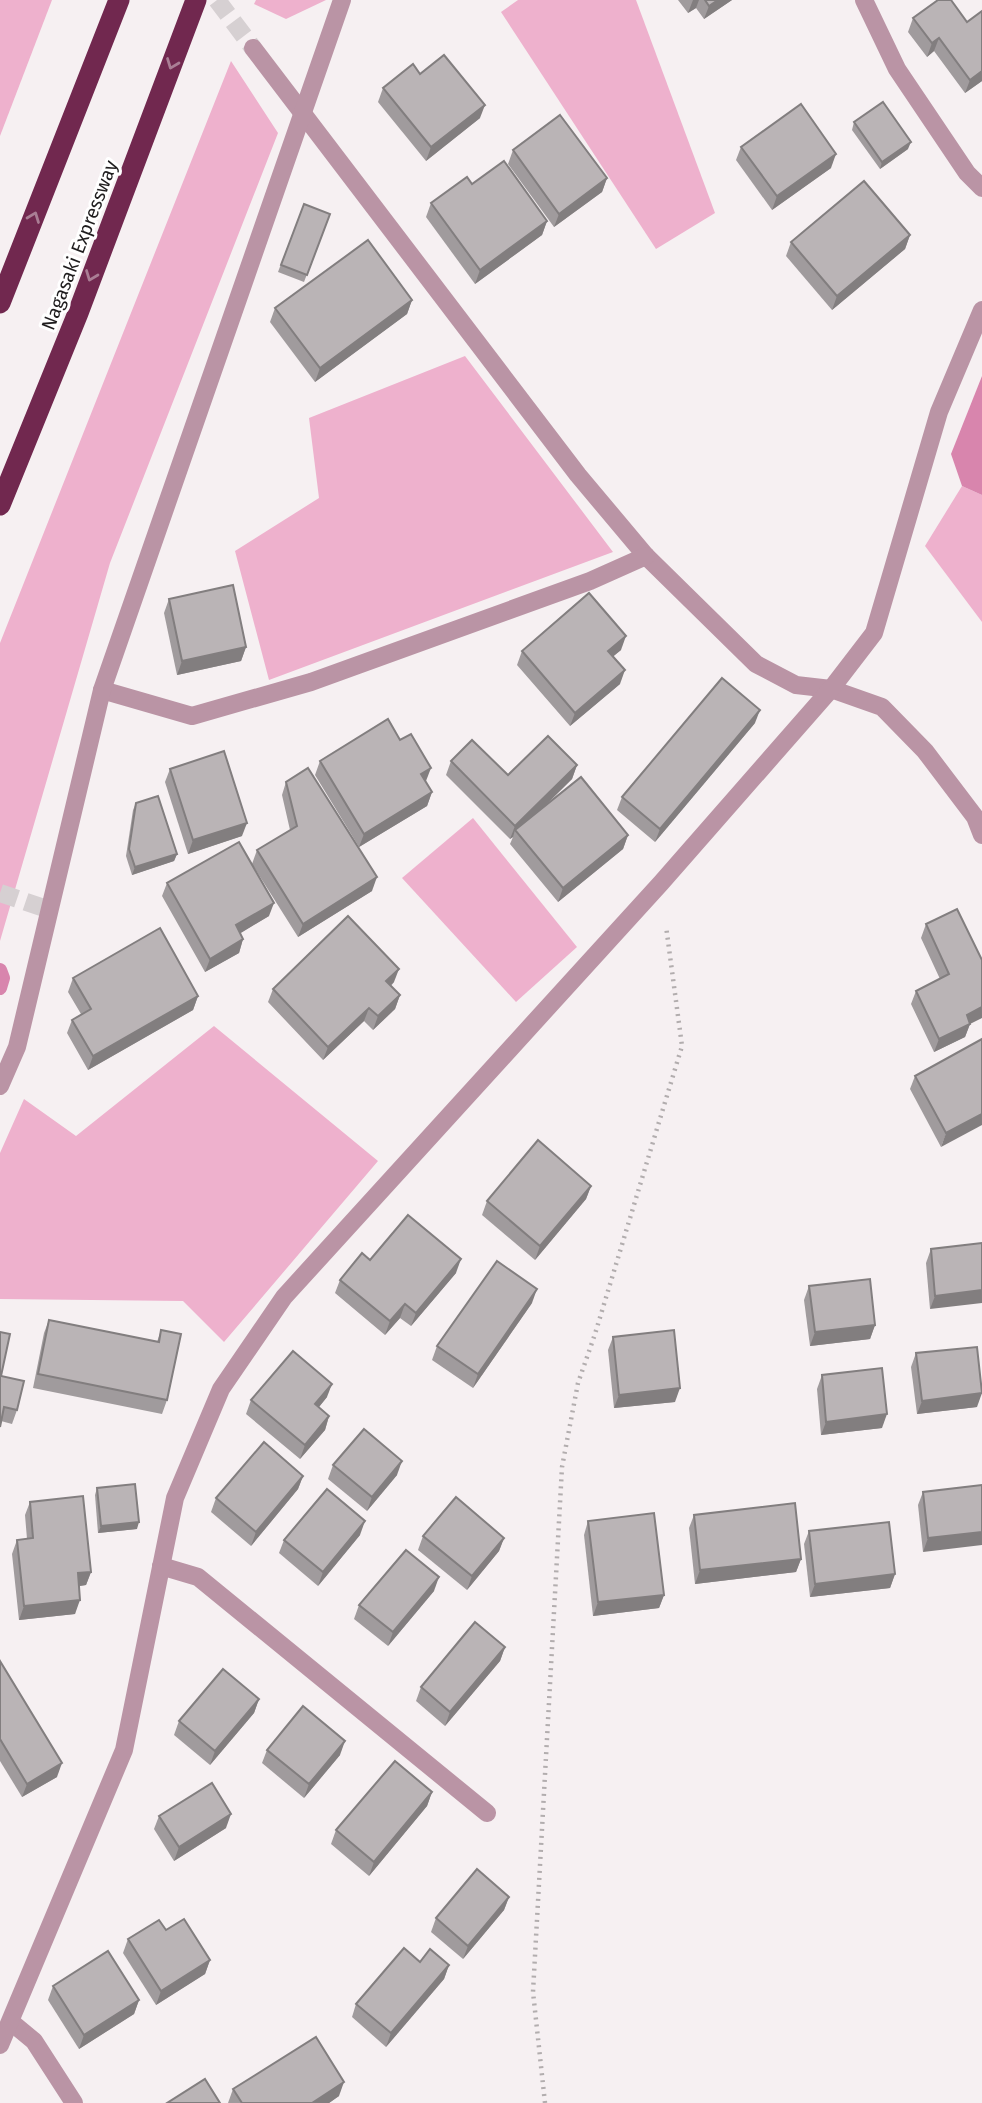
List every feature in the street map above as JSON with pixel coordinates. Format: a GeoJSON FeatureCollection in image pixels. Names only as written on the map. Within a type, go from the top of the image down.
{"type":"FeatureCollection","features":[{"type":"Feature","properties":{"kind":"highway"},"geometry":{"type":"LineString","coordinates":[[0,303],[119,0]]}},
{"type":"Feature","properties":{"kind":"highway","name":"Nagasaki Expressway"},"geometry":{"type":"LineString","coordinates":[[0,505],[78,313],[197,0]]}},
{"type":"Feature","properties":{"kind":"street"},"geometry":{"type":"LineString","coordinates":[[0,1087],[17,1047],[102,691],[342,0]]}},
{"type":"Feature","properties":{"kind":"street"},"geometry":{"type":"LineString","coordinates":[[864,0],[897,69],[967,173],[982,188]]}},
{"type":"Feature","properties":{"kind":"street"},"geometry":{"type":"LineString","coordinates":[[253,48],[578,475],[646,556],[756,664],[796,685],[831,689],[882,707],[925,751],[975,817],[982,835]]}},
{"type":"Feature","properties":{"kind":"street"},"geometry":{"type":"LineString","coordinates":[[0,2045],[124,1750],[175,1499],[222,1389],[284,1297],[661,883],[831,689],[874,633],[939,412],[982,310]]}},
{"type":"Feature","properties":{"kind":"street"},"geometry":{"type":"LineString","coordinates":[[102,691],[192,716],[311,682],[590,581],[646,556]]}},
{"type":"Feature","properties":{"kind":"street"},"geometry":{"type":"LineString","coordinates":[[161,1566],[198,1577],[486,1813]]}},
{"type":"Feature","properties":{"kind":"street"},"geometry":{"type":"LineString","coordinates":[[10,2022],[34,2041],[74,2103]]}},
{"type":"Feature","properties":{"kind":"path"},"geometry":{"type":"LineString","coordinates":[[545,2103],[534,1992],[562,1467],[578,1383],[682,1046],[661,883]]}},
{"type":"Feature","properties":{"kind":"shaded area"},"geometry":{"type":"Polygon","coordinates":[[[0,0],[52,0],[0,136],[0,0]]]}},
{"type":"Feature","properties":{"kind":"shaded area"},"geometry":{"type":"Polygon","coordinates":[[[256,0],[326,0],[286,19],[254,4],[256,0]]]}},
{"type":"Feature","properties":{"kind":"shaded area"},"geometry":{"type":"Polygon","coordinates":[[[518,0],[636,0],[715,213],[656,249],[501,12],[518,0]]]}},
{"type":"Feature","properties":{"kind":"shaded area"},"geometry":{"type":"Polygon","coordinates":[[[231,61],[278,133],[110,563],[0,941],[0,643],[231,61]]]}},
{"type":"Feature","properties":{"kind":"shaded area"},"geometry":{"type":"Polygon","coordinates":[[[465,356],[613,552],[269,680],[235,551],[319,498],[309,418],[465,356]]]}},
{"type":"Feature","properties":{"kind":"shaded area"},"geometry":{"type":"Polygon","coordinates":[[[982,376],[982,495],[962,486],[951,454],[982,376]]]}},
{"type":"Feature","properties":{"kind":"shaded area"},"geometry":{"type":"Polygon","coordinates":[[[962,486],[982,495],[982,622],[925,546],[962,486]]]}},
{"type":"Feature","properties":{"kind":"shaded area"},"geometry":{"type":"Polygon","coordinates":[[[473,818],[577,947],[516,1002],[402,878],[473,818]]]}},
{"type":"Feature","properties":{"kind":"shaded area"},"geometry":{"type":"Polygon","coordinates":[[[214,1026],[378,1161],[224,1342],[183,1301],[0,1299],[0,1153],[24,1099],[76,1136],[214,1026]]]}},
{"type":"Feature","properties":{"kind":"building"},"geometry":{"type":"Polygon","coordinates":[[[705,0],[718,0],[709,6],[705,0]]]}},
{"type":"Feature","properties":{"kind":"building"},"geometry":{"type":"Polygon","coordinates":[[[938,0],[951,0],[967,22],[982,11],[982,71],[970,80],[939,38],[932,43],[913,18],[938,0]]]}},
{"type":"Feature","properties":{"kind":"building"},"geometry":{"type":"Polygon","coordinates":[[[444,55],[485,105],[431,147],[383,88],[413,64],[420,74],[444,55]]]}},
{"type":"Feature","properties":{"kind":"building"},"geometry":{"type":"Polygon","coordinates":[[[883,102],[911,142],[882,162],[854,122],[883,102]]]}},
{"type":"Feature","properties":{"kind":"building"},"geometry":{"type":"Polygon","coordinates":[[[801,104],[836,154],[777,196],[741,147],[801,104]]]}},
{"type":"Feature","properties":{"kind":"building"},"geometry":{"type":"Polygon","coordinates":[[[560,115],[607,178],[559,214],[513,150],[560,115]]]}},
{"type":"Feature","properties":{"kind":"building"},"geometry":{"type":"Polygon","coordinates":[[[504,161],[547,221],[480,270],[431,203],[467,177],[472,184],[504,161]]]}},
{"type":"Feature","properties":{"kind":"building"},"geometry":{"type":"Polygon","coordinates":[[[864,181],[910,235],[837,296],[791,242],[864,181]]]}},
{"type":"Feature","properties":{"kind":"building"},"geometry":{"type":"Polygon","coordinates":[[[304,204],[330,214],[307,275],[281,265],[304,204]]]}},
{"type":"Feature","properties":{"kind":"building"},"geometry":{"type":"Polygon","coordinates":[[[368,240],[412,300],[320,368],[275,308],[368,240]]]}},
{"type":"Feature","properties":{"kind":"building"},"geometry":{"type":"Polygon","coordinates":[[[233,585],[246,647],[182,661],[169,599],[233,585]]]}},
{"type":"Feature","properties":{"kind":"building"},"geometry":{"type":"Polygon","coordinates":[[[589,593],[626,636],[608,651],[625,670],[575,713],[522,651],[589,593]]]}},
{"type":"Feature","properties":{"kind":"building"},"geometry":{"type":"Polygon","coordinates":[[[722,678],[760,710],[660,829],[622,797],[722,678]]]}},
{"type":"Feature","properties":{"kind":"building"},"geometry":{"type":"Polygon","coordinates":[[[388,719],[400,740],[411,734],[431,768],[421,774],[432,792],[364,834],[320,761],[388,719]]]}},
{"type":"Feature","properties":{"kind":"building"},"geometry":{"type":"Polygon","coordinates":[[[548,736],[577,765],[515,826],[451,761],[472,740],[508,775],[548,736]]]}},
{"type":"Feature","properties":{"kind":"building"},"geometry":{"type":"Polygon","coordinates":[[[224,751],[247,823],[193,840],[170,769],[224,751]]]}},
{"type":"Feature","properties":{"kind":"building"},"geometry":{"type":"Polygon","coordinates":[[[308,768],[377,877],[303,924],[257,850],[297,826],[286,782],[308,768]]]}},
{"type":"Feature","properties":{"kind":"building"},"geometry":{"type":"Polygon","coordinates":[[[581,777],[628,835],[563,888],[515,830],[581,777]]]}},
{"type":"Feature","properties":{"kind":"building"},"geometry":{"type":"Polygon","coordinates":[[[158,796],[177,854],[135,867],[129,849],[136,803],[158,796]]]}},
{"type":"Feature","properties":{"kind":"building"},"geometry":{"type":"Polygon","coordinates":[[[239,842],[274,903],[236,925],[243,939],[210,959],[167,883],[239,842]]]}},
{"type":"Feature","properties":{"kind":"building"},"geometry":{"type":"Polygon","coordinates":[[[957,909],[982,960],[982,1007],[967,1015],[970,1024],[939,1039],[916,991],[949,974],[926,924],[957,909]]]}},
{"type":"Feature","properties":{"kind":"building"},"geometry":{"type":"Polygon","coordinates":[[[348,916],[399,969],[386,981],[400,995],[378,1016],[369,1008],[328,1047],[273,989],[348,916]]]}},
{"type":"Feature","properties":{"kind":"building"},"geometry":{"type":"Polygon","coordinates":[[[160,928],[198,996],[93,1056],[72,1020],[91,1009],[73,978],[160,928]]]}},
{"type":"Feature","properties":{"kind":"building"},"geometry":{"type":"Polygon","coordinates":[[[982,1039],[982,1114],[946,1133],[915,1076],[982,1039]]]}},
{"type":"Feature","properties":{"kind":"building"},"geometry":{"type":"Polygon","coordinates":[[[538,1140],[591,1186],[540,1246],[487,1201],[538,1140]]]}},
{"type":"Feature","properties":{"kind":"building"},"geometry":{"type":"Polygon","coordinates":[[[408,1215],[461,1259],[416,1313],[405,1304],[390,1321],[340,1280],[362,1253],[370,1260],[408,1215]]]}},
{"type":"Feature","properties":{"kind":"building"},"geometry":{"type":"Polygon","coordinates":[[[982,1243],[982,1290],[935,1296],[931,1249],[982,1243]]]}},
{"type":"Feature","properties":{"kind":"building"},"geometry":{"type":"Polygon","coordinates":[[[497,1261],[537,1289],[478,1374],[437,1346],[497,1261]]]}},
{"type":"Feature","properties":{"kind":"building"},"geometry":{"type":"Polygon","coordinates":[[[870,1279],[875,1325],[815,1332],[809,1286],[870,1279]]]}},
{"type":"Feature","properties":{"kind":"building"},"geometry":{"type":"Polygon","coordinates":[[[49,1320],[159,1342],[161,1330],[181,1334],[167,1400],[38,1374],[49,1320]]]}},
{"type":"Feature","properties":{"kind":"building"},"geometry":{"type":"Polygon","coordinates":[[[674,1330],[680,1388],[619,1395],[613,1337],[674,1330]]]}},
{"type":"Feature","properties":{"kind":"building"},"geometry":{"type":"Polygon","coordinates":[[[0,1332],[10,1334],[1,1376],[24,1381],[17,1410],[4,1407],[0,1427],[0,1332]]]}},
{"type":"Feature","properties":{"kind":"building"},"geometry":{"type":"Polygon","coordinates":[[[977,1347],[982,1393],[922,1401],[916,1353],[977,1347]]]}},
{"type":"Feature","properties":{"kind":"building"},"geometry":{"type":"Polygon","coordinates":[[[293,1351],[332,1384],[315,1404],[329,1416],[305,1445],[251,1400],[293,1351]]]}},
{"type":"Feature","properties":{"kind":"building"},"geometry":{"type":"Polygon","coordinates":[[[882,1368],[887,1414],[826,1422],[822,1375],[882,1368]]]}},
{"type":"Feature","properties":{"kind":"building"},"geometry":{"type":"Polygon","coordinates":[[[364,1429],[402,1461],[372,1497],[333,1465],[364,1429]]]}},
{"type":"Feature","properties":{"kind":"building"},"geometry":{"type":"Polygon","coordinates":[[[264,1442],[303,1476],[256,1532],[216,1498],[264,1442]]]}},
{"type":"Feature","properties":{"kind":"building"},"geometry":{"type":"Polygon","coordinates":[[[135,1484],[139,1522],[101,1526],[97,1488],[135,1484]]]}},
{"type":"Feature","properties":{"kind":"building"},"geometry":{"type":"Polygon","coordinates":[[[982,1485],[982,1532],[928,1538],[923,1492],[982,1485]]]}},
{"type":"Feature","properties":{"kind":"building"},"geometry":{"type":"Polygon","coordinates":[[[327,1489],[365,1521],[323,1572],[284,1540],[327,1489]]]}},
{"type":"Feature","properties":{"kind":"building"},"geometry":{"type":"Polygon","coordinates":[[[83,1496],[91,1572],[78,1573],[80,1600],[24,1606],[17,1540],[33,1538],[30,1502],[83,1496]]]}},
{"type":"Feature","properties":{"kind":"building"},"geometry":{"type":"Polygon","coordinates":[[[456,1497],[504,1538],[472,1576],[423,1536],[456,1497]]]}},
{"type":"Feature","properties":{"kind":"building"},"geometry":{"type":"Polygon","coordinates":[[[795,1503],[801,1559],[700,1570],[694,1515],[795,1503]]]}},
{"type":"Feature","properties":{"kind":"building"},"geometry":{"type":"Polygon","coordinates":[[[654,1513],[664,1595],[598,1602],[588,1521],[654,1513]]]}},
{"type":"Feature","properties":{"kind":"building"},"geometry":{"type":"Polygon","coordinates":[[[889,1522],[895,1574],[815,1584],[809,1531],[889,1522]]]}},
{"type":"Feature","properties":{"kind":"building"},"geometry":{"type":"Polygon","coordinates":[[[406,1550],[439,1577],[393,1632],[359,1605],[406,1550]]]}},
{"type":"Feature","properties":{"kind":"building"},"geometry":{"type":"Polygon","coordinates":[[[475,1622],[505,1647],[450,1712],[421,1687],[475,1622]]]}},
{"type":"Feature","properties":{"kind":"building"},"geometry":{"type":"Polygon","coordinates":[[[0,1661],[62,1763],[27,1784],[0,1739],[0,1661]]]}},
{"type":"Feature","properties":{"kind":"building"},"geometry":{"type":"Polygon","coordinates":[[[223,1669],[259,1699],[215,1751],[179,1721],[223,1669]]]}},
{"type":"Feature","properties":{"kind":"building"},"geometry":{"type":"Polygon","coordinates":[[[303,1706],[345,1741],[309,1784],[267,1750],[303,1706]]]}},
{"type":"Feature","properties":{"kind":"building"},"geometry":{"type":"Polygon","coordinates":[[[395,1761],[432,1792],[374,1862],[336,1830],[395,1761]]]}},
{"type":"Feature","properties":{"kind":"building"},"geometry":{"type":"Polygon","coordinates":[[[212,1783],[231,1814],[179,1847],[159,1816],[212,1783]]]}},
{"type":"Feature","properties":{"kind":"building"},"geometry":{"type":"Polygon","coordinates":[[[477,1869],[509,1897],[468,1946],[436,1918],[477,1869]]]}},
{"type":"Feature","properties":{"kind":"building"},"geometry":{"type":"Polygon","coordinates":[[[184,1919],[210,1960],[161,1991],[128,1939],[159,1920],[166,1930],[184,1919]]]}},
{"type":"Feature","properties":{"kind":"building"},"geometry":{"type":"Polygon","coordinates":[[[404,1948],[420,1962],[430,1949],[449,1965],[391,2033],[356,2004],[404,1948]]]}},
{"type":"Feature","properties":{"kind":"building"},"geometry":{"type":"Polygon","coordinates":[[[108,1951],[139,2000],[84,2035],[53,1986],[108,1951]]]}},
{"type":"Feature","properties":{"kind":"building"},"geometry":{"type":"Polygon","coordinates":[[[316,2037],[344,2082],[312,2103],[242,2103],[233,2089],[316,2037]]]}},
{"type":"Feature","properties":{"kind":"building"},"geometry":{"type":"Polygon","coordinates":[[[205,2079],[220,2103],[167,2103],[205,2079]]]}},
{"type":"Feature","properties":{"kind":"waterway"},"geometry":{"type":"LineString","coordinates":[[0,970],[3,978],[0,988]]}},
{"type":"Feature","properties":{"kind":"tunnel"},"geometry":{"type":"LineString","coordinates":[[217,0],[253,48]]}},
{"type":"Feature","properties":{"kind":"tunnel"},"geometry":{"type":"LineString","coordinates":[[0,893],[50,910]]}}]}
